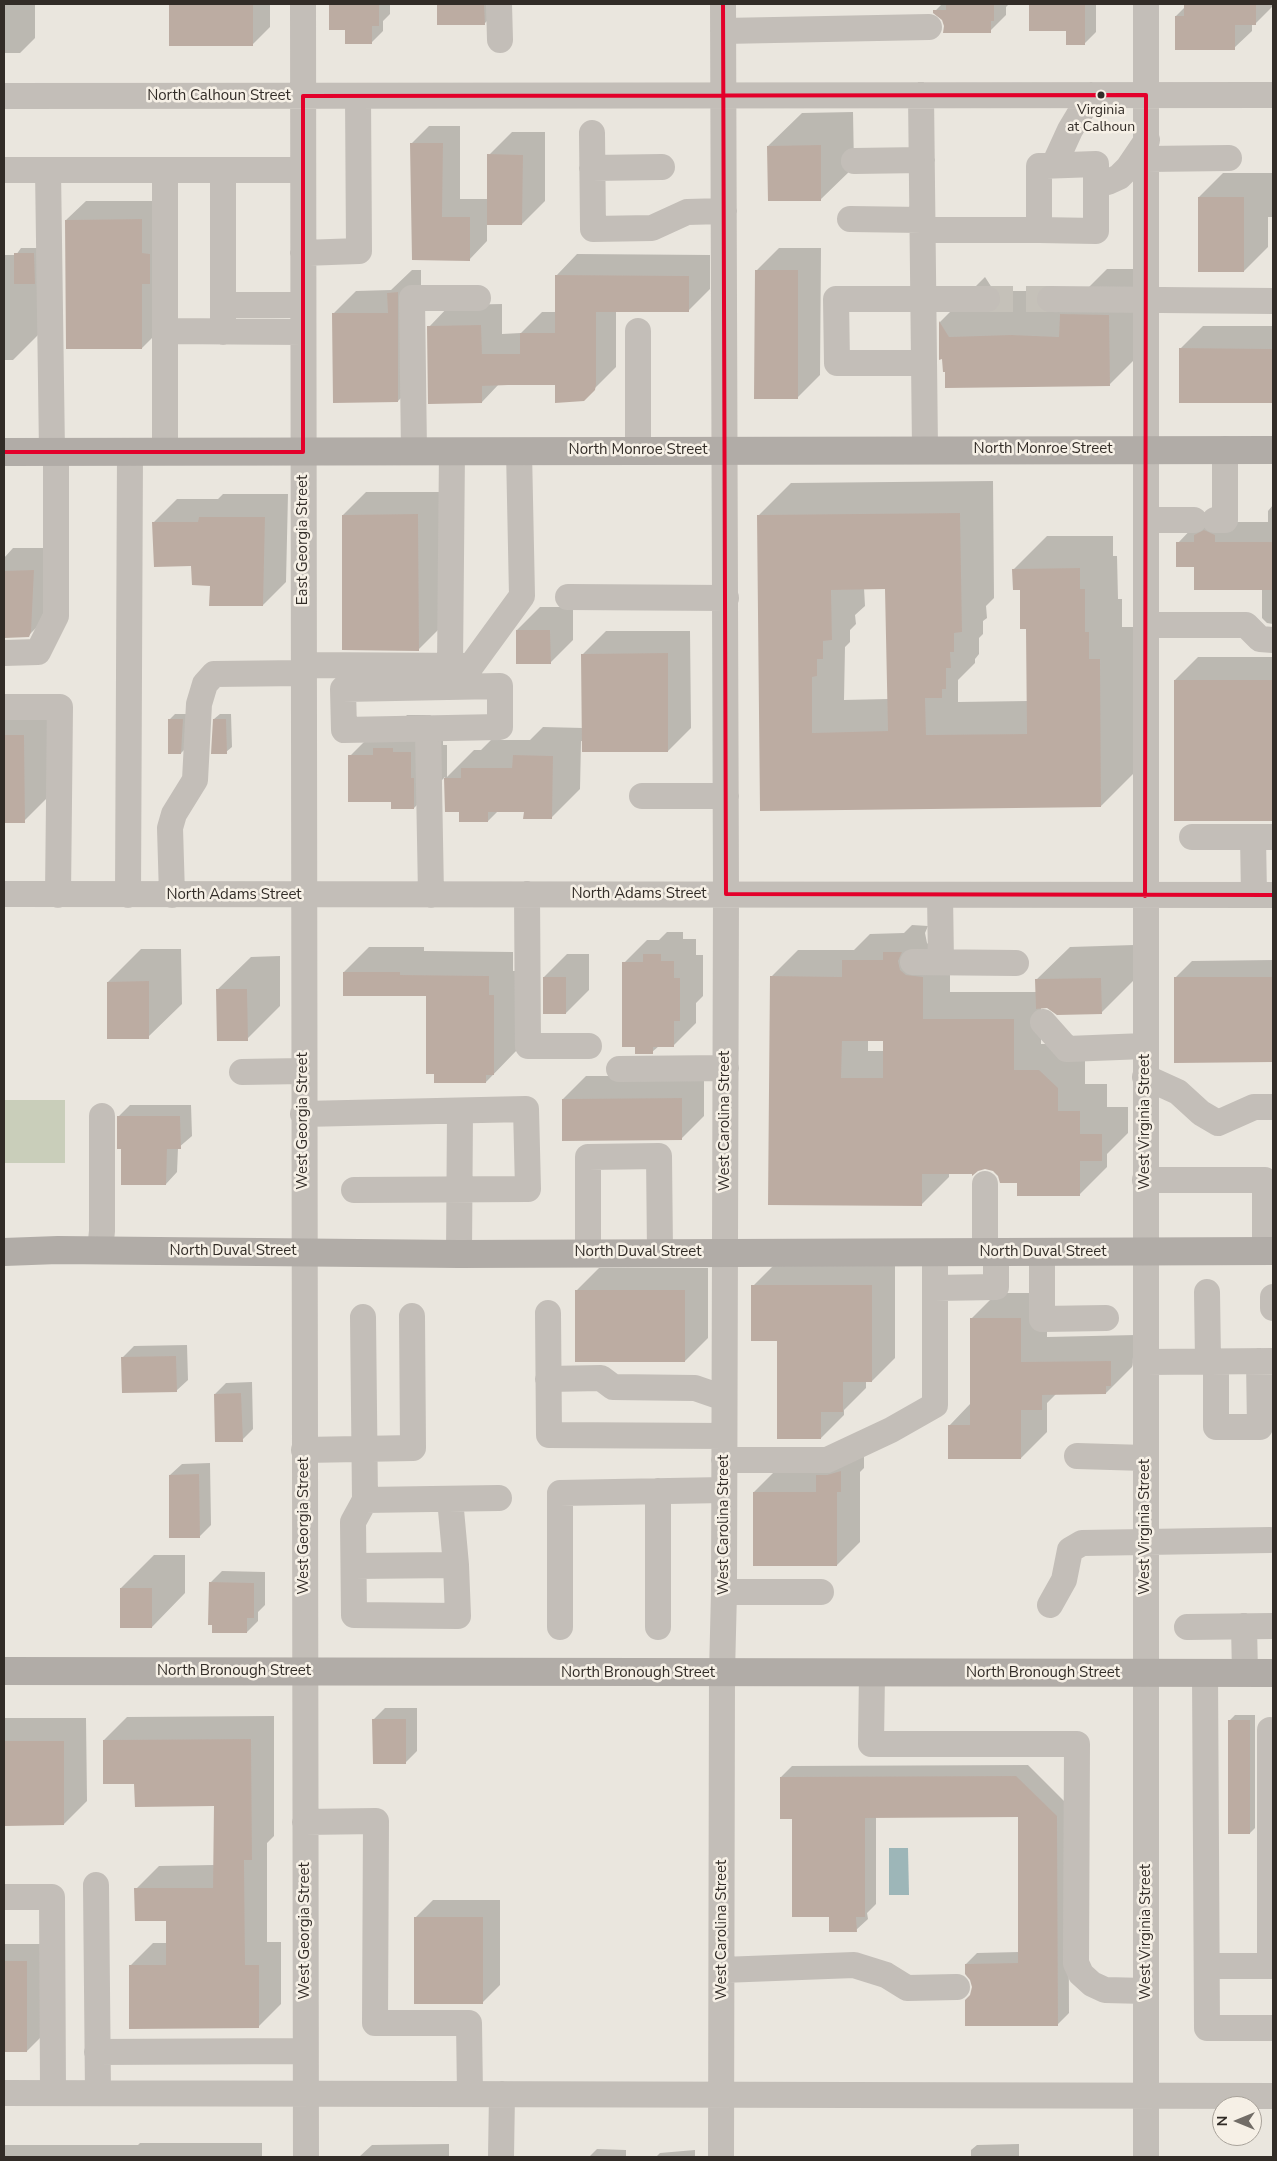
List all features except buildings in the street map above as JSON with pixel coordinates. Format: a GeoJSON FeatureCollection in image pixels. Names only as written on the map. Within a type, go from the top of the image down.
{"type":"FeatureCollection","features":[{"type":"Feature","properties":{"kind":"main road","name":"North Monroe Street"},"geometry":{"type":"LineString","coordinates":[[4,452],[1273,450]]}},
{"type":"Feature","properties":{"kind":"main road","name":"North Duval Street"},"geometry":{"type":"LineString","coordinates":[[4,1252],[100,1250],[459,1254],[1269,1251]]}},
{"type":"Feature","properties":{"kind":"main road","name":"North Bronough Street"},"geometry":{"type":"LineString","coordinates":[[4,1671],[1273,1673]]}},
{"type":"Feature","properties":{"kind":"street","name":"East Georgia Street"},"geometry":{"type":"LineString","coordinates":[[302,4],[303,895]]}},
{"type":"Feature","properties":{"kind":"street"},"geometry":{"type":"LineString","coordinates":[[500,4],[500,40]]}},
{"type":"Feature","properties":{"kind":"street","name":"West Carolina Street"},"geometry":{"type":"LineString","coordinates":[[721,2157],[726,1068],[723,4]]}},
{"type":"Feature","properties":{"kind":"street","name":"West Virginia Street"},"geometry":{"type":"LineString","coordinates":[[1146,4],[1146,2157]]}},
{"type":"Feature","properties":{"kind":"street"},"geometry":{"type":"LineString","coordinates":[[723,31],[929,27]]}},
{"type":"Feature","properties":{"kind":"street"},"geometry":{"type":"LineString","coordinates":[[921,95],[922,160],[929,225],[923,298],[925,450]]}},
{"type":"Feature","properties":{"kind":"street"},"geometry":{"type":"LineString","coordinates":[[1054,165],[1070,130],[1091,95]]}},
{"type":"Feature","properties":{"kind":"street","name":"North Calhoun Street"},"geometry":{"type":"LineString","coordinates":[[4,96],[1273,95]]}},
{"type":"Feature","properties":{"kind":"street"},"geometry":{"type":"LineString","coordinates":[[302,253],[360,251],[358,96]]}},
{"type":"Feature","properties":{"kind":"street"},"geometry":{"type":"LineString","coordinates":[[592,133],[593,229],[652,228],[687,212],[724,211]]}},
{"type":"Feature","properties":{"kind":"street"},"geometry":{"type":"LineString","coordinates":[[1096,184],[1108,182],[1119,177],[1147,150],[1230,158]]}},
{"type":"Feature","properties":{"kind":"street"},"geometry":{"type":"LineString","coordinates":[[854,161],[922,160]]}},
{"type":"Feature","properties":{"kind":"street"},"geometry":{"type":"LineString","coordinates":[[850,219],[929,225],[1039,230],[1096,231],[1096,164],[1039,166],[1039,230]]}},
{"type":"Feature","properties":{"kind":"street"},"geometry":{"type":"LineString","coordinates":[[592,168],[662,167]]}},
{"type":"Feature","properties":{"kind":"street"},"geometry":{"type":"LineString","coordinates":[[4,170],[302,170]]}},
{"type":"Feature","properties":{"kind":"street"},"geometry":{"type":"LineString","coordinates":[[4,652],[38,652],[56,616],[48,170]]}},
{"type":"Feature","properties":{"kind":"street"},"geometry":{"type":"LineString","coordinates":[[165,170],[165,452]]}},
{"type":"Feature","properties":{"kind":"street"},"geometry":{"type":"LineString","coordinates":[[223,170],[223,332]]}},
{"type":"Feature","properties":{"kind":"street"},"geometry":{"type":"LineString","coordinates":[[414,452],[412,298],[478,298]]}},
{"type":"Feature","properties":{"kind":"street"},"geometry":{"type":"LineString","coordinates":[[924,363],[838,363],[836,299],[987,299]]}},
{"type":"Feature","properties":{"kind":"street"},"geometry":{"type":"LineString","coordinates":[[1050,300],[1273,301]]}},
{"type":"Feature","properties":{"kind":"street"},"geometry":{"type":"LineString","coordinates":[[223,305],[302,305]]}},
{"type":"Feature","properties":{"kind":"street"},"geometry":{"type":"LineString","coordinates":[[165,331],[302,332]]}},
{"type":"Feature","properties":{"kind":"street"},"geometry":{"type":"LineString","coordinates":[[638,331],[638,450]]}},
{"type":"Feature","properties":{"kind":"street"},"geometry":{"type":"LineString","coordinates":[[1147,520],[1224,520],[1224,450]]}},
{"type":"Feature","properties":{"kind":"street"},"geometry":{"type":"LineString","coordinates":[[450,666],[452,451]]}},
{"type":"Feature","properties":{"kind":"street"},"geometry":{"type":"LineString","coordinates":[[172,895],[170,828],[174,814],[195,780],[199,704],[205,684],[214,674],[303,669],[471,666],[522,596],[519,451]]}},
{"type":"Feature","properties":{"kind":"street"},"geometry":{"type":"LineString","coordinates":[[128,895],[130,452]]}},
{"type":"Feature","properties":{"kind":"street"},"geometry":{"type":"LineString","coordinates":[[568,597],[726,598]]}},
{"type":"Feature","properties":{"kind":"street"},"geometry":{"type":"LineString","coordinates":[[1146,625],[1246,625],[1260,640],[1273,640]]}},
{"type":"Feature","properties":{"kind":"street"},"geometry":{"type":"LineString","coordinates":[[500,686],[500,727],[428,728],[344,730],[343,689],[500,686]]}},
{"type":"Feature","properties":{"kind":"street"},"geometry":{"type":"LineString","coordinates":[[4,707],[60,707],[58,895]]}},
{"type":"Feature","properties":{"kind":"street"},"geometry":{"type":"LineString","coordinates":[[303,708],[343,708]]}},
{"type":"Feature","properties":{"kind":"street"},"geometry":{"type":"LineString","coordinates":[[428,728],[430,895]]}},
{"type":"Feature","properties":{"kind":"street"},"geometry":{"type":"LineString","coordinates":[[642,796],[726,796]]}},
{"type":"Feature","properties":{"kind":"street"},"geometry":{"type":"LineString","coordinates":[[1192,838],[1263,837],[1264,895]]}},
{"type":"Feature","properties":{"kind":"street","name":"North Adams Street"},"geometry":{"type":"LineString","coordinates":[[4,894],[1264,895]]}},
{"type":"Feature","properties":{"kind":"street"},"geometry":{"type":"LineString","coordinates":[[527,894],[528,1046],[589,1046]]}},
{"type":"Feature","properties":{"kind":"street","name":"West Georgia Street"},"geometry":{"type":"LineString","coordinates":[[303,895],[306,2157]]}},
{"type":"Feature","properties":{"kind":"street"},"geometry":{"type":"LineString","coordinates":[[940,895],[941,962]]}},
{"type":"Feature","properties":{"kind":"street"},"geometry":{"type":"LineString","coordinates":[[913,962],[1016,963]]}},
{"type":"Feature","properties":{"kind":"street"},"geometry":{"type":"LineString","coordinates":[[1043,1022],[1067,1049],[1145,1046]]}},
{"type":"Feature","properties":{"kind":"street"},"geometry":{"type":"LineString","coordinates":[[618,1068],[726,1068]]}},
{"type":"Feature","properties":{"kind":"street"},"geometry":{"type":"LineString","coordinates":[[242,1072],[303,1071]]}},
{"type":"Feature","properties":{"kind":"street"},"geometry":{"type":"LineString","coordinates":[[1145,1077],[1178,1092],[1201,1112],[1218,1123],[1254,1107],[1273,1107]]}},
{"type":"Feature","properties":{"kind":"street"},"geometry":{"type":"LineString","coordinates":[[303,1114],[526,1109],[528,1189],[354,1190]]}},
{"type":"Feature","properties":{"kind":"street"},"geometry":{"type":"LineString","coordinates":[[459,1254],[460,1110]]}},
{"type":"Feature","properties":{"kind":"street"},"geometry":{"type":"LineString","coordinates":[[100,1250],[102,1231],[102,1116]]}},
{"type":"Feature","properties":{"kind":"street"},"geometry":{"type":"LineString","coordinates":[[588,1253],[588,1157],[659,1156],[660,1252]]}},
{"type":"Feature","properties":{"kind":"street"},"geometry":{"type":"LineString","coordinates":[[1145,1180],[1265,1180],[1269,1251]]}},
{"type":"Feature","properties":{"kind":"street"},"geometry":{"type":"LineString","coordinates":[[935,1288],[996,1287],[985,1184]]}},
{"type":"Feature","properties":{"kind":"street"},"geometry":{"type":"LineString","coordinates":[[548,1313],[549,1435],[724,1448],[827,1460],[891,1430],[935,1405],[935,1252]]}},
{"type":"Feature","properties":{"kind":"street"},"geometry":{"type":"LineString","coordinates":[[1042,1252],[1042,1319],[1106,1318]]}},
{"type":"Feature","properties":{"kind":"street"},"geometry":{"type":"LineString","coordinates":[[1145,1362],[1212,1362],[1266,1361],[1260,1427],[1216,1427],[1212,1362],[1207,1292]]}},
{"type":"Feature","properties":{"kind":"street"},"geometry":{"type":"LineString","coordinates":[[1273,1297],[1273,1308]]}},
{"type":"Feature","properties":{"kind":"street"},"geometry":{"type":"LineString","coordinates":[[304,1450],[413,1448],[412,1316]]}},
{"type":"Feature","properties":{"kind":"street"},"geometry":{"type":"LineString","coordinates":[[363,1317],[365,1500],[353,1522],[354,1615],[458,1616],[450,1498]]}},
{"type":"Feature","properties":{"kind":"street"},"geometry":{"type":"LineString","coordinates":[[548,1379],[600,1378],[613,1387],[695,1388],[724,1398]]}},
{"type":"Feature","properties":{"kind":"street"},"geometry":{"type":"LineString","coordinates":[[1077,1456],[1145,1458]]}},
{"type":"Feature","properties":{"kind":"street"},"geometry":{"type":"LineString","coordinates":[[560,1627],[560,1493],[724,1490]]}},
{"type":"Feature","properties":{"kind":"street"},"geometry":{"type":"LineString","coordinates":[[658,1491],[658,1627]]}},
{"type":"Feature","properties":{"kind":"street"},"geometry":{"type":"LineString","coordinates":[[365,1500],[499,1498]]}},
{"type":"Feature","properties":{"kind":"street"},"geometry":{"type":"LineString","coordinates":[[1050,1605],[1064,1580],[1070,1550],[1082,1543],[1270,1540]]}},
{"type":"Feature","properties":{"kind":"street"},"geometry":{"type":"LineString","coordinates":[[354,1566],[456,1565]]}},
{"type":"Feature","properties":{"kind":"street"},"geometry":{"type":"LineString","coordinates":[[724,1592],[821,1592]]}},
{"type":"Feature","properties":{"kind":"street"},"geometry":{"type":"LineString","coordinates":[[1244,1626],[1245,1673]]}},
{"type":"Feature","properties":{"kind":"street"},"geometry":{"type":"LineString","coordinates":[[1187,1627],[1273,1626]]}},
{"type":"Feature","properties":{"kind":"street"},"geometry":{"type":"LineString","coordinates":[[872,1673],[871,1744],[1077,1744],[1076,1963],[1081,1974],[1092,1984],[1104,1990],[1146,1991]]}},
{"type":"Feature","properties":{"kind":"street"},"geometry":{"type":"LineString","coordinates":[[1205,1673],[1207,2028],[1273,2028]]}},
{"type":"Feature","properties":{"kind":"street"},"geometry":{"type":"LineString","coordinates":[[1207,1966],[1272,1966],[1270,1730]]}},
{"type":"Feature","properties":{"kind":"street"},"geometry":{"type":"LineString","coordinates":[[305,1822],[376,1821],[375,2023],[469,2023],[470,2094]]}},
{"type":"Feature","properties":{"kind":"street"},"geometry":{"type":"LineString","coordinates":[[96,1885],[98,2094]]}},
{"type":"Feature","properties":{"kind":"street"},"geometry":{"type":"LineString","coordinates":[[4,1897],[52,1897],[53,2094]]}},
{"type":"Feature","properties":{"kind":"street"},"geometry":{"type":"LineString","coordinates":[[722,1970],[854,1965],[886,1975],[907,1988],[957,1987]]}},
{"type":"Feature","properties":{"kind":"street"},"geometry":{"type":"LineString","coordinates":[[97,2052],[305,2051]]}},
{"type":"Feature","properties":{"kind":"street"},"geometry":{"type":"LineString","coordinates":[[4,2093],[1273,2096]]}},
{"type":"Feature","properties":{"kind":"street"},"geometry":{"type":"LineString","coordinates":[[501,2157],[502,2094]]}},
{"type":"Feature","properties":{"kind":"green space"},"geometry":{"type":"Polygon","coordinates":[[[4,1100],[65,1100],[65,1163],[4,1163],[4,1100]]]}},
{"type":"Feature","properties":{"kind":"water"},"geometry":{"type":"Polygon","coordinates":[[[889,1848],[908,1848],[909,1895],[889,1895],[889,1848]]]}},
{"type":"Feature","properties":{"kind":"tunnel"},"geometry":{"type":"LineString","coordinates":[[987,299],[1050,299]]}},
{"type":"Feature","properties":{"kind":"transit line"},"geometry":{"type":"LineString","coordinates":[[723,4],[726,894],[1273,895]]}},
{"type":"Feature","properties":{"kind":"transit line"},"geometry":{"type":"LineString","coordinates":[[4,452],[303,452],[303,96],[1146,95],[1145,896]]}},
{"type":"Feature","properties":{"kind":"place","name":"Virginia at Calhoun"},"geometry":{"type":"Point","coordinates":[1101,95]}}]}
